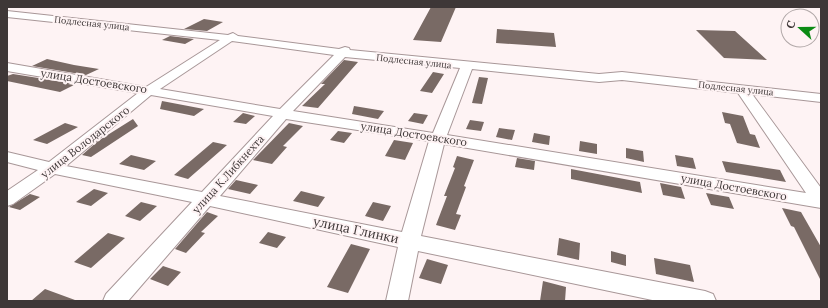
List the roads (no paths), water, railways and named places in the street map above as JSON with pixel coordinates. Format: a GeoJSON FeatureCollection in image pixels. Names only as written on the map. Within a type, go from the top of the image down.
{"type":"FeatureCollection","features":[{"type":"Feature","properties":{"kind":"street","name":"Подлесная улица"},"geometry":{"type":"LineString","coordinates":[[7,14],[230,38],[467,66],[599,78],[622,76],[821,98]]}},
{"type":"Feature","properties":{"kind":"street","name":"улица Володарского"},"geometry":{"type":"LineString","coordinates":[[7,200],[51,169],[150,90],[242,29]]}},
{"type":"Feature","properties":{"kind":"street","name":"улица К.Либкнехта"},"geometry":{"type":"LineString","coordinates":[[114,301],[205,198],[283,114],[344,52]]}},
{"type":"Feature","properties":{"kind":"street"},"geometry":{"type":"LineString","coordinates":[[397,301],[409,242],[438,138],[467,66]]}},
{"type":"Feature","properties":{"kind":"street","name":"улица Достоевского"},"geometry":{"type":"LineString","coordinates":[[7,67],[150,90],[283,114],[438,138],[821,202]]}},
{"type":"Feature","properties":{"kind":"street"},"geometry":{"type":"LineString","coordinates":[[741,88],[821,202]]}},
{"type":"Feature","properties":{"kind":"street","name":"улица Глинки"},"geometry":{"type":"LineString","coordinates":[[7,157],[51,169],[205,198],[409,242],[705,301]]}}]}
